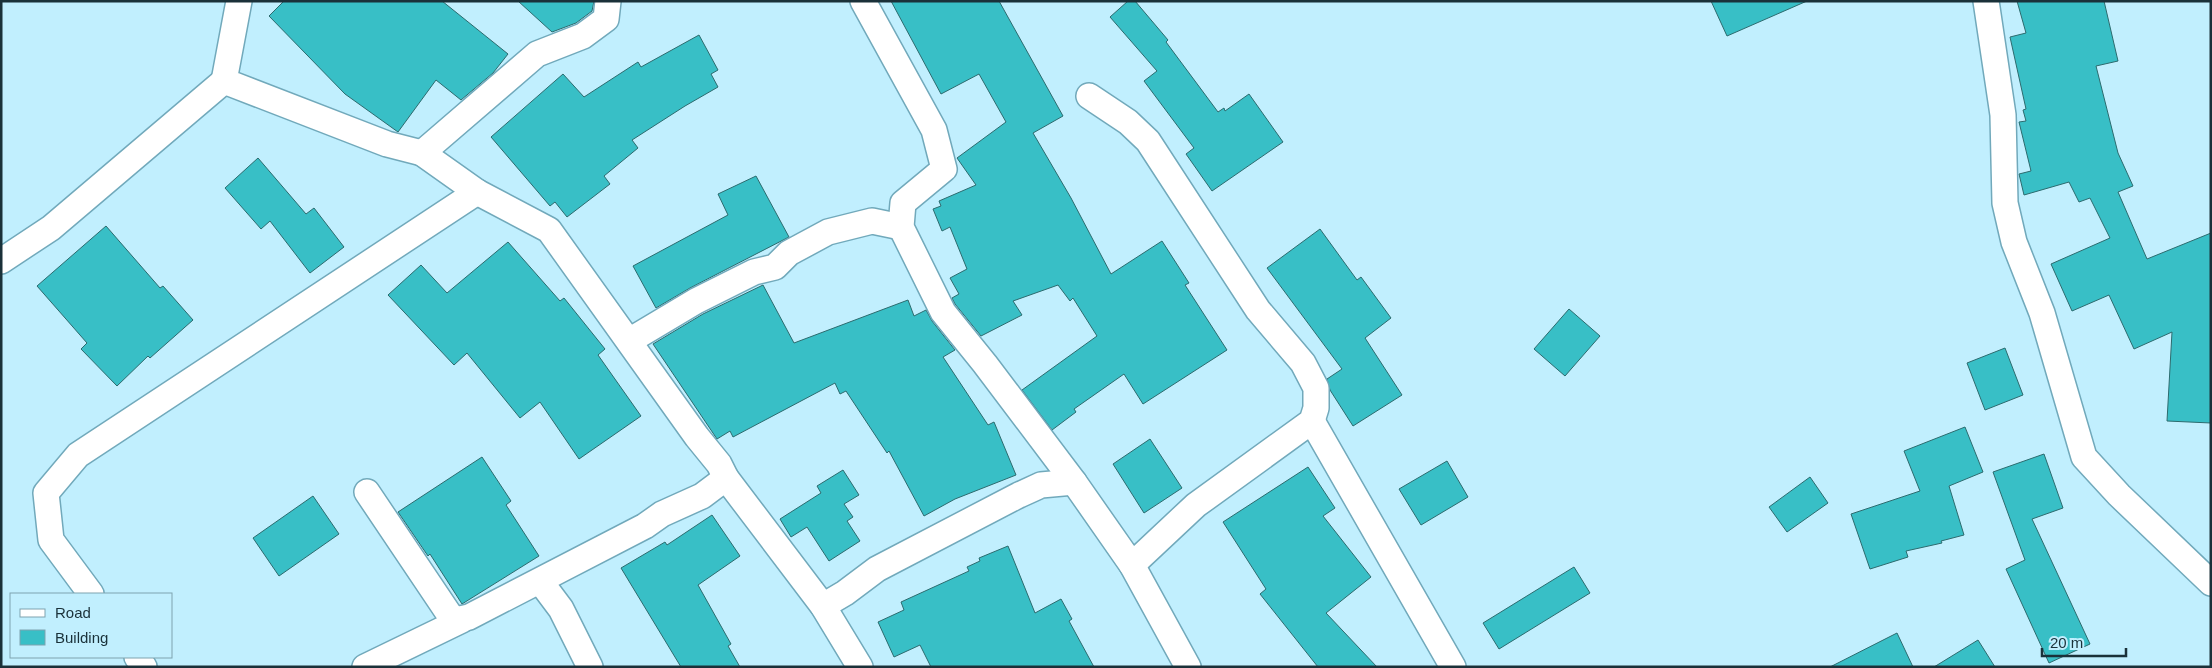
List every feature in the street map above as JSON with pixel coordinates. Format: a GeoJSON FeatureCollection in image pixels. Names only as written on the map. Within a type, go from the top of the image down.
{"type":"FeatureCollection","features":[{"type":"Feature","properties":{"kind":"street"},"geometry":{"type":"LineString","coordinates":[[1,260],[51,228],[224,81],[239,1]]}},
{"type":"Feature","properties":{"kind":"street"},"geometry":{"type":"LineString","coordinates":[[422,153],[537,54],[583,36],[606,19],[608,1]]}},
{"type":"Feature","properties":{"kind":"street"},"geometry":{"type":"LineString","coordinates":[[862,1],[934,130],[944,169],[903,203],[901,227],[943,312],[986,364],[1074,482],[1132,565],[1188,667]]}},
{"type":"Feature","properties":{"kind":"street"},"geometry":{"type":"LineString","coordinates":[[1986,1],[2003,115],[2005,203],[2014,242],[2042,314],[2084,457],[2119,495],[2211,583]]}},
{"type":"Feature","properties":{"kind":"street"},"geometry":{"type":"LineString","coordinates":[[224,81],[387,144],[422,153],[477,192],[549,230],[697,437],[719,464],[726,478],[823,606],[860,667]]}},
{"type":"Feature","properties":{"kind":"street"},"geometry":{"type":"LineString","coordinates":[[1089,96],[1128,122],[1148,141],[1258,310],[1303,363],[1316,388],[1316,408],[1312,421],[1196,505],[1132,565]]}},
{"type":"Feature","properties":{"kind":"street"},"geometry":{"type":"LineString","coordinates":[[90,593],[51,540],[46,493],[78,455],[477,192]]}},
{"type":"Feature","properties":{"kind":"street"},"geometry":{"type":"LineString","coordinates":[[629,341],[696,301],[754,272],[775,267],[789,253],[828,232],[872,221],[901,227]]}},
{"type":"Feature","properties":{"kind":"street"},"geometry":{"type":"LineString","coordinates":[[1312,421],[1453,667]]}},
{"type":"Feature","properties":{"kind":"street"},"geometry":{"type":"LineString","coordinates":[[365,667],[462,620],[645,526],[662,514],[702,496],[726,478]]}},
{"type":"Feature","properties":{"kind":"street"},"geometry":{"type":"LineString","coordinates":[[823,606],[845,593],[877,569],[1019,495],[1041,485],[1074,482]]}},
{"type":"Feature","properties":{"kind":"street"},"geometry":{"type":"LineString","coordinates":[[367,492],[449,614],[456,620],[462,620]]}},
{"type":"Feature","properties":{"kind":"street"},"geometry":{"type":"LineString","coordinates":[[540,580],[561,609],[590,667]]}},
{"type":"Feature","properties":{"kind":"building"},"geometry":{"type":"Polygon","coordinates":[[[284,1],[442,1],[508,54],[493,73],[461,100],[436,80],[398,132],[345,94],[269,16],[284,1]]]}},
{"type":"Feature","properties":{"kind":"building"},"geometry":{"type":"Polygon","coordinates":[[[518,1],[594,1],[592,11],[576,23],[552,32],[518,1]]]}},
{"type":"Feature","properties":{"kind":"building"},"geometry":{"type":"Polygon","coordinates":[[[891,1],[999,1],[1063,116],[1033,133],[1071,198],[1111,274],[1162,241],[1189,283],[1185,285],[1227,350],[1143,404],[1124,374],[1074,409],[1076,412],[1052,430],[1022,390],[1097,336],[1073,298],[1070,301],[1058,285],[1013,301],[1022,315],[981,336],[955,304],[952,298],[959,294],[950,278],[967,269],[950,227],[942,231],[933,209],[941,206],[939,201],[976,185],[957,158],[1006,122],[979,74],[941,94],[891,1]]]}},
{"type":"Feature","properties":{"kind":"building"},"geometry":{"type":"Polygon","coordinates":[[[1128,1],[1135,1],[1168,40],[1166,42],[1218,112],[1224,108],[1225,111],[1249,94],[1283,142],[1212,191],[1186,154],[1194,148],[1144,81],[1157,71],[1110,17],[1128,1]]]}},
{"type":"Feature","properties":{"kind":"building"},"geometry":{"type":"Polygon","coordinates":[[[1711,1],[1807,1],[1727,36],[1711,1]]]}},
{"type":"Feature","properties":{"kind":"building"},"geometry":{"type":"Polygon","coordinates":[[[2017,1],[2104,1],[2118,61],[2096,66],[2118,153],[2133,186],[2118,192],[2147,259],[2211,233],[2211,423],[2167,421],[2172,332],[2134,349],[2109,295],[2072,311],[2051,264],[2110,238],[2090,198],[2079,202],[2069,182],[2024,195],[2019,174],[2031,171],[2019,122],[2026,121],[2023,110],[2026,109],[2010,37],[2026,33],[2017,1]]]}},
{"type":"Feature","properties":{"kind":"building"},"geometry":{"type":"Polygon","coordinates":[[[699,35],[718,70],[711,74],[718,87],[632,140],[638,148],[604,176],[610,184],[567,217],[555,202],[550,206],[491,137],[563,74],[584,97],[638,62],[641,67],[699,35]]]}},
{"type":"Feature","properties":{"kind":"building"},"geometry":{"type":"Polygon","coordinates":[[[258,158],[306,214],[314,208],[344,247],[310,273],[270,221],[261,229],[225,188],[258,158]]]}},
{"type":"Feature","properties":{"kind":"building"},"geometry":{"type":"Polygon","coordinates":[[[756,176],[789,237],[690,288],[656,308],[633,266],[728,215],[718,194],[756,176]]]}},
{"type":"Feature","properties":{"kind":"building"},"geometry":{"type":"Polygon","coordinates":[[[106,226],[160,288],[163,286],[193,320],[150,358],[148,356],[117,386],[81,349],[87,343],[37,286],[106,226]]]}},
{"type":"Feature","properties":{"kind":"building"},"geometry":{"type":"Polygon","coordinates":[[[1320,229],[1357,280],[1361,277],[1391,318],[1365,338],[1402,395],[1353,426],[1330,390],[1327,379],[1342,369],[1267,268],[1320,229]]]}},
{"type":"Feature","properties":{"kind":"building"},"geometry":{"type":"Polygon","coordinates":[[[508,242],[560,301],[564,298],[605,349],[598,355],[641,416],[579,459],[540,402],[520,418],[467,353],[454,365],[388,295],[421,265],[447,293],[508,242]]]}},
{"type":"Feature","properties":{"kind":"building"},"geometry":{"type":"Polygon","coordinates":[[[763,285],[794,343],[908,300],[914,316],[926,310],[932,321],[955,350],[943,357],[988,425],[994,422],[1016,475],[955,499],[924,516],[889,451],[887,453],[846,391],[840,394],[835,383],[733,437],[730,431],[717,439],[653,344],[703,314],[763,285]]]}},
{"type":"Feature","properties":{"kind":"building"},"geometry":{"type":"Polygon","coordinates":[[[1569,309],[1600,336],[1565,376],[1534,349],[1569,309]]]}},
{"type":"Feature","properties":{"kind":"building"},"geometry":{"type":"Polygon","coordinates":[[[2005,348],[2023,395],[1985,410],[1967,363],[2005,348]]]}},
{"type":"Feature","properties":{"kind":"building"},"geometry":{"type":"Polygon","coordinates":[[[1965,427],[1983,472],[1949,486],[1964,535],[1941,541],[1942,543],[1906,551],[1908,557],[1870,569],[1851,514],[1920,491],[1904,451],[1965,427]]]}},
{"type":"Feature","properties":{"kind":"building"},"geometry":{"type":"Polygon","coordinates":[[[1150,439],[1182,488],[1144,513],[1113,464],[1150,439]]]}},
{"type":"Feature","properties":{"kind":"building"},"geometry":{"type":"Polygon","coordinates":[[[2044,454],[2063,508],[2032,519],[2090,644],[2049,663],[2006,569],[2025,560],[1993,472],[2044,454]]]}},
{"type":"Feature","properties":{"kind":"building"},"geometry":{"type":"Polygon","coordinates":[[[482,457],[511,501],[506,505],[539,556],[462,604],[430,554],[428,556],[398,512],[482,457]]]}},
{"type":"Feature","properties":{"kind":"building"},"geometry":{"type":"Polygon","coordinates":[[[1447,461],[1468,497],[1421,525],[1399,489],[1447,461]]]}},
{"type":"Feature","properties":{"kind":"building"},"geometry":{"type":"Polygon","coordinates":[[[1308,467],[1335,508],[1323,516],[1371,577],[1326,613],[1377,667],[1318,667],[1260,594],[1266,589],[1223,522],[1308,467]]]}},
{"type":"Feature","properties":{"kind":"building"},"geometry":{"type":"Polygon","coordinates":[[[843,470],[859,495],[844,504],[853,517],[847,521],[860,541],[829,561],[807,527],[791,537],[780,519],[821,493],[817,486],[843,470]]]}},
{"type":"Feature","properties":{"kind":"building"},"geometry":{"type":"Polygon","coordinates":[[[1810,477],[1828,503],[1787,532],[1769,507],[1810,477]]]}},
{"type":"Feature","properties":{"kind":"building"},"geometry":{"type":"Polygon","coordinates":[[[313,496],[339,534],[279,576],[253,538],[313,496]]]}},
{"type":"Feature","properties":{"kind":"building"},"geometry":{"type":"Polygon","coordinates":[[[712,515],[740,556],[698,585],[731,644],[728,646],[740,667],[681,667],[621,568],[665,542],[667,545],[712,515]]]}},
{"type":"Feature","properties":{"kind":"building"},"geometry":{"type":"Polygon","coordinates":[[[1008,546],[1035,613],[1061,599],[1072,619],[1069,621],[1094,667],[931,667],[920,645],[894,657],[878,622],[904,610],[901,602],[969,571],[967,567],[980,561],[979,558],[1008,546]]]}},
{"type":"Feature","properties":{"kind":"building"},"geometry":{"type":"Polygon","coordinates":[[[1574,567],[1590,593],[1499,649],[1483,623],[1574,567]]]}},
{"type":"Feature","properties":{"kind":"building"},"geometry":{"type":"Polygon","coordinates":[[[1897,633],[1913,667],[1830,667],[1897,633]]]}},
{"type":"Feature","properties":{"kind":"building"},"geometry":{"type":"Polygon","coordinates":[[[1978,640],[1995,667],[1934,667],[1978,640]]]}}]}
